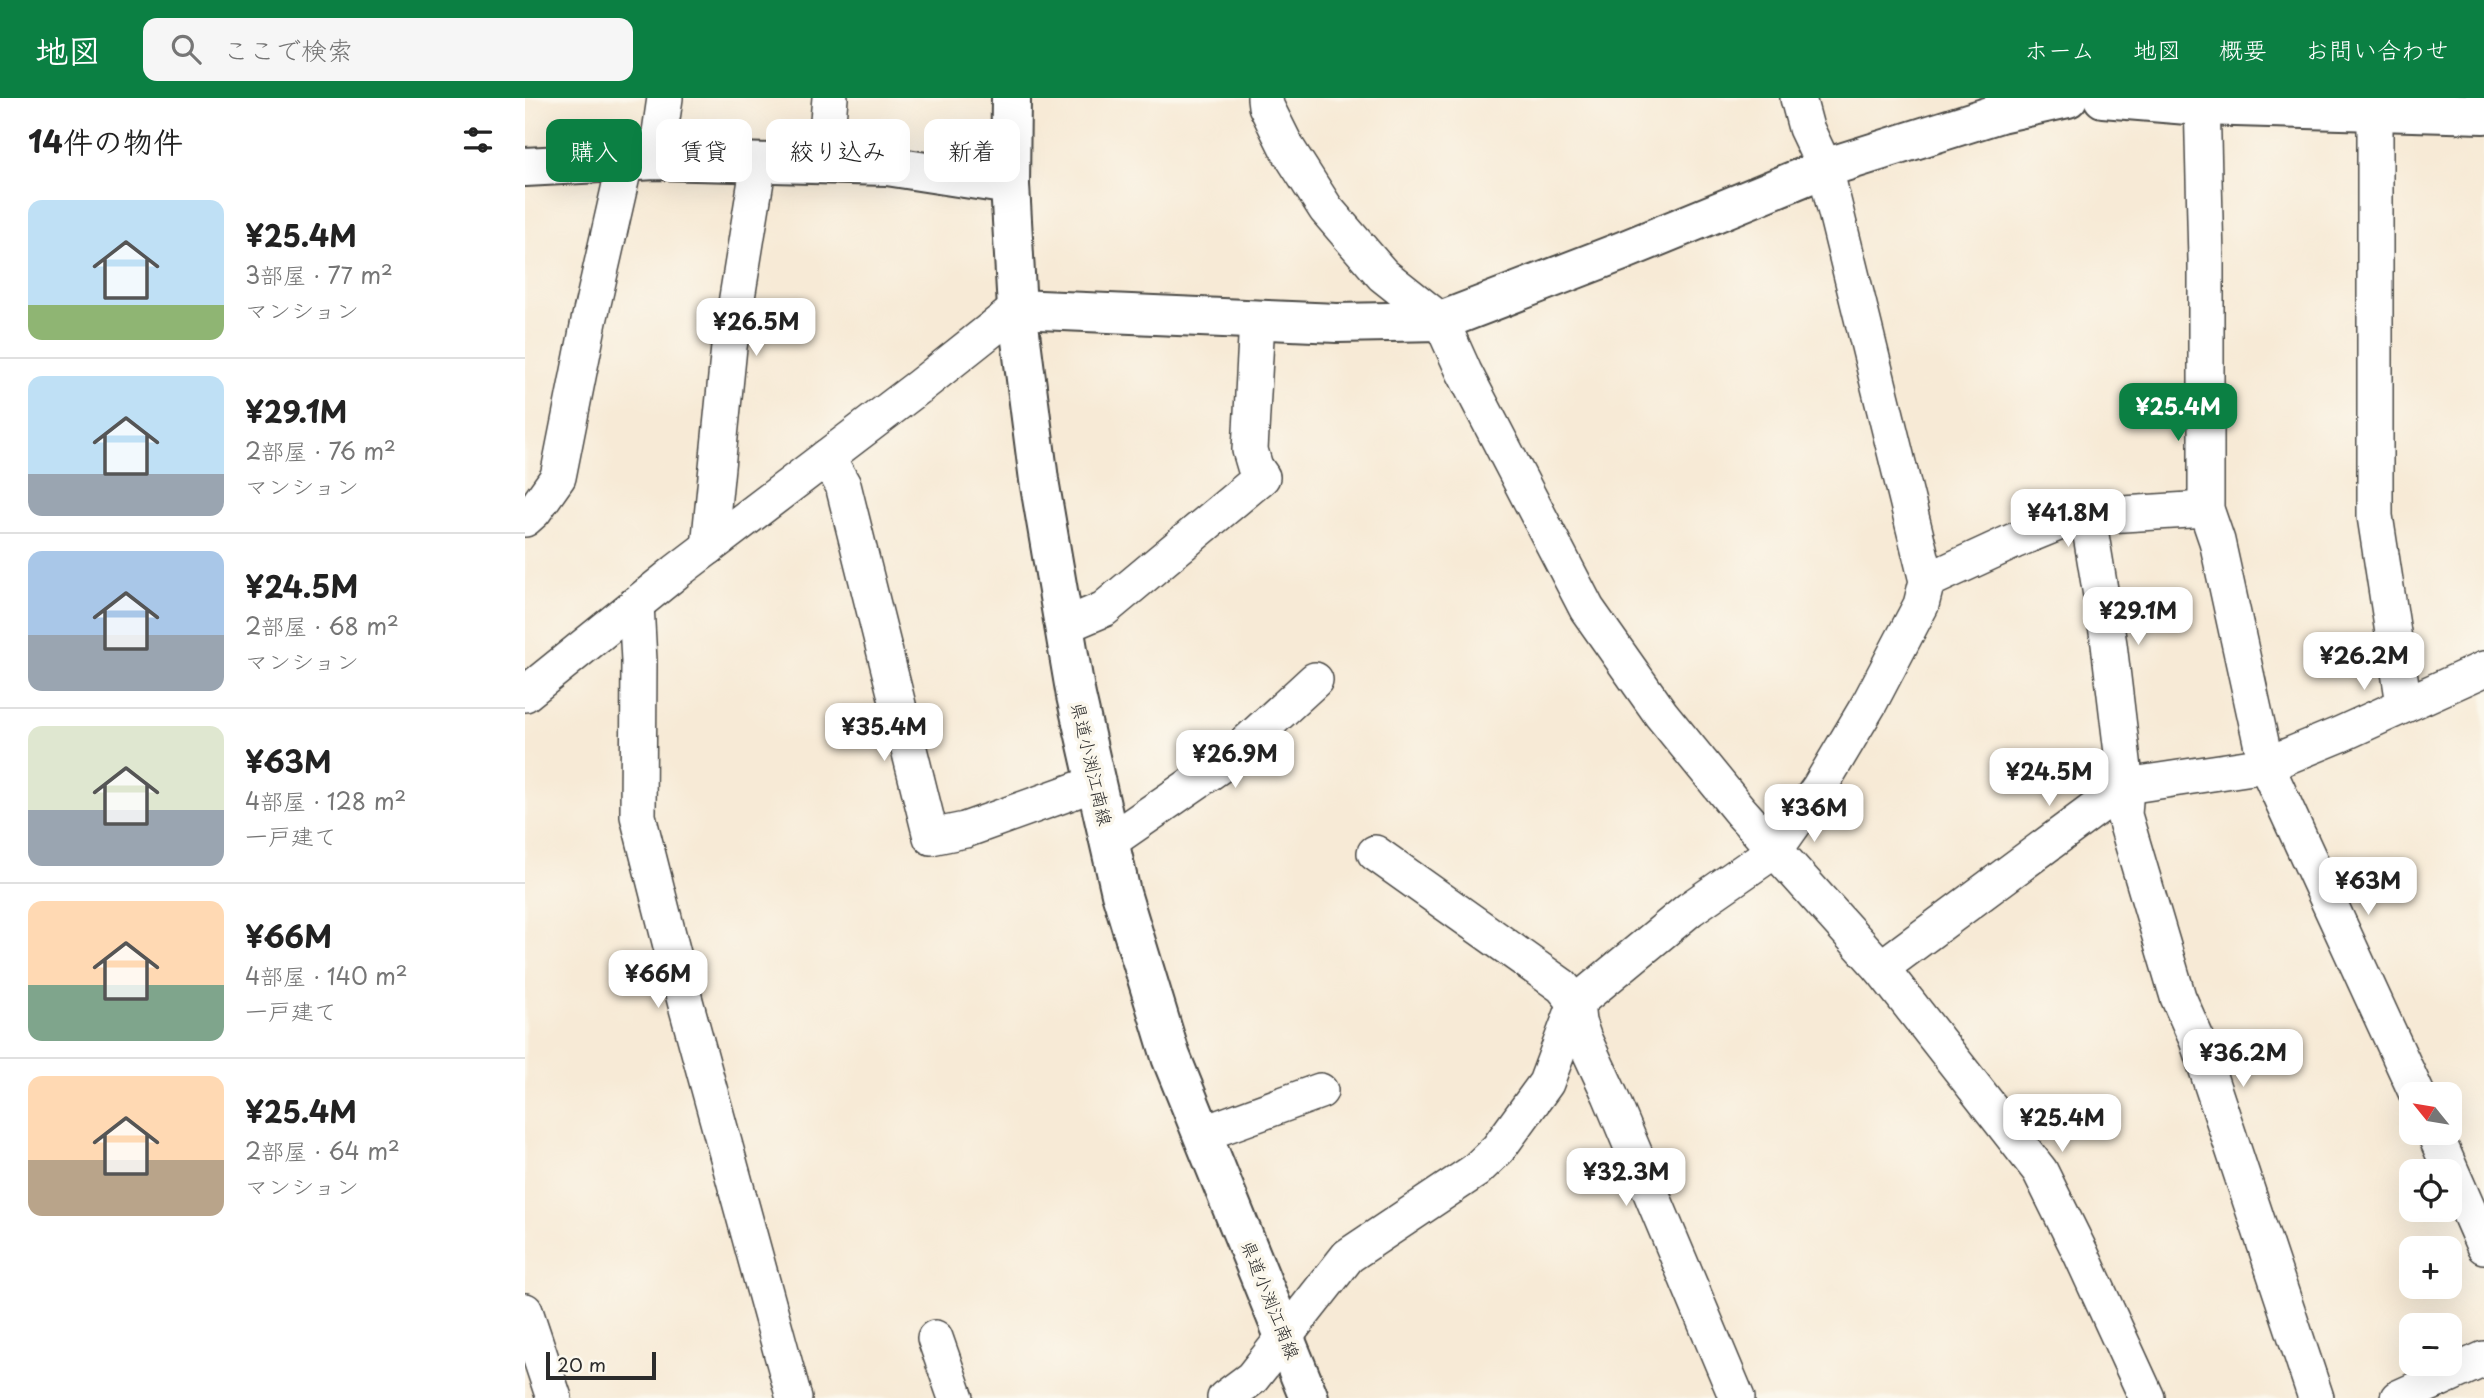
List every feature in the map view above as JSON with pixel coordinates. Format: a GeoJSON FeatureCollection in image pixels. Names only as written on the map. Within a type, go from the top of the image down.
{"type":"FeatureCollection","features":[{"type":"Feature","properties":{"kind":"street"},"geometry":{"type":"LineString","coordinates":[[642,156],[665,98]]}},
{"type":"Feature","properties":{"kind":"street"},"geometry":{"type":"LineString","coordinates":[[828,119],[830,98]]}},
{"type":"Feature","properties":{"kind":"street","name":"県道小渕江南線"},"geometry":{"type":"LineString","coordinates":[[1011,98],[1010,185],[1017,309],[1039,480],[1076,696],[1109,842],[1121,892],[1171,1057],[1309,1398]]}},
{"type":"Feature","properties":{"kind":"street"},"geometry":{"type":"LineString","coordinates":[[1265,98],[1266,106],[1287,148],[1326,209],[1384,275],[1441,321],[1464,372],[1587,609],[1661,714],[1775,850],[1881,968],[2040,1171],[2147,1398]]}},
{"type":"Feature","properties":{"kind":"street"},"geometry":{"type":"LineString","coordinates":[[1225,1398],[1252,1378],[1348,1256],[1475,1171],[1498,1149],[1546,1083],[1576,1003],[1690,909],[1775,850],[1819,788],[1869,704],[1920,605],[1927,581],[1825,168],[1806,128],[1798,98]]}},
{"type":"Feature","properties":{"kind":"street"},"geometry":{"type":"LineString","coordinates":[[525,694],[636,604],[921,386],[1017,309],[1337,323],[1441,321],[1620,252],[1825,168],[2000,113],[2068,98]]}},
{"type":"Feature","properties":{"kind":"street"},"geometry":{"type":"LineString","coordinates":[[2103,98],[2484,114]]}},
{"type":"Feature","properties":{"kind":"street"},"geometry":{"type":"LineString","coordinates":[[2201,102],[2206,260],[2206,509],[2217,541],[2266,765],[2411,1082]]}},
{"type":"Feature","properties":{"kind":"street"},"geometry":{"type":"LineString","coordinates":[[2375,111],[2375,516],[2405,704]]}},
{"type":"Feature","properties":{"kind":"street"},"geometry":{"type":"LineString","coordinates":[[642,161],[766,162]]}},
{"type":"Feature","properties":{"kind":"street"},"geometry":{"type":"LineString","coordinates":[[709,547],[729,347],[759,162]]}},
{"type":"Feature","properties":{"kind":"street"},"geometry":{"type":"LineString","coordinates":[[525,167],[546,166]]}},
{"type":"Feature","properties":{"kind":"street"},"geometry":{"type":"LineString","coordinates":[[910,170],[1010,185]]}},
{"type":"Feature","properties":{"kind":"street"},"geometry":{"type":"LineString","coordinates":[[525,519],[534,511],[558,477],[589,321],[633,182]]}},
{"type":"Feature","properties":{"kind":"street"},"geometry":{"type":"LineString","coordinates":[[1064,626],[1104,609],[1262,477],[1255,467],[1250,450],[1257,319]]}},
{"type":"Feature","properties":{"kind":"street"},"geometry":{"type":"LineString","coordinates":[[827,457],[843,485],[932,838],[965,830],[1096,783]]}},
{"type":"Feature","properties":{"kind":"street"},"geometry":{"type":"LineString","coordinates":[[1927,581],[2073,517],[2206,509]]}},
{"type":"Feature","properties":{"kind":"street"},"geometry":{"type":"LineString","coordinates":[[2088,517],[2109,645],[2126,786],[2124,816],[2178,998],[2197,1040],[2316,1398]]}},
{"type":"Feature","properties":{"kind":"street"},"geometry":{"type":"LineString","coordinates":[[636,604],[639,661],[638,816],[685,1001],[794,1398]]}},
{"type":"Feature","properties":{"kind":"street"},"geometry":{"type":"LineString","coordinates":[[1881,968],[2126,786],[2266,765],[2484,669]]}},
{"type":"Feature","properties":{"kind":"street"},"geometry":{"type":"LineString","coordinates":[[1109,842],[1229,760],[1315,680]]}},
{"type":"Feature","properties":{"kind":"street"},"geometry":{"type":"LineString","coordinates":[[1375,853],[1562,986],[1576,1003],[1578,1022],[1584,1039],[1611,1095],[1737,1398]]}},
{"type":"Feature","properties":{"kind":"street"},"geometry":{"type":"LineString","coordinates":[[1202,1134],[1320,1091]]}},
{"type":"Feature","properties":{"kind":"street"},"geometry":{"type":"LineString","coordinates":[[2440,1145],[2484,1246]]}},
{"type":"Feature","properties":{"kind":"street"},"geometry":{"type":"LineString","coordinates":[[525,1311],[554,1398]]}},
{"type":"Feature","properties":{"kind":"street"},"geometry":{"type":"LineString","coordinates":[[935,1338],[956,1398]]}},
{"type":"Feature","properties":{"kind":"street"},"geometry":{"type":"LineString","coordinates":[[2398,1398],[2484,1359]]}}]}
